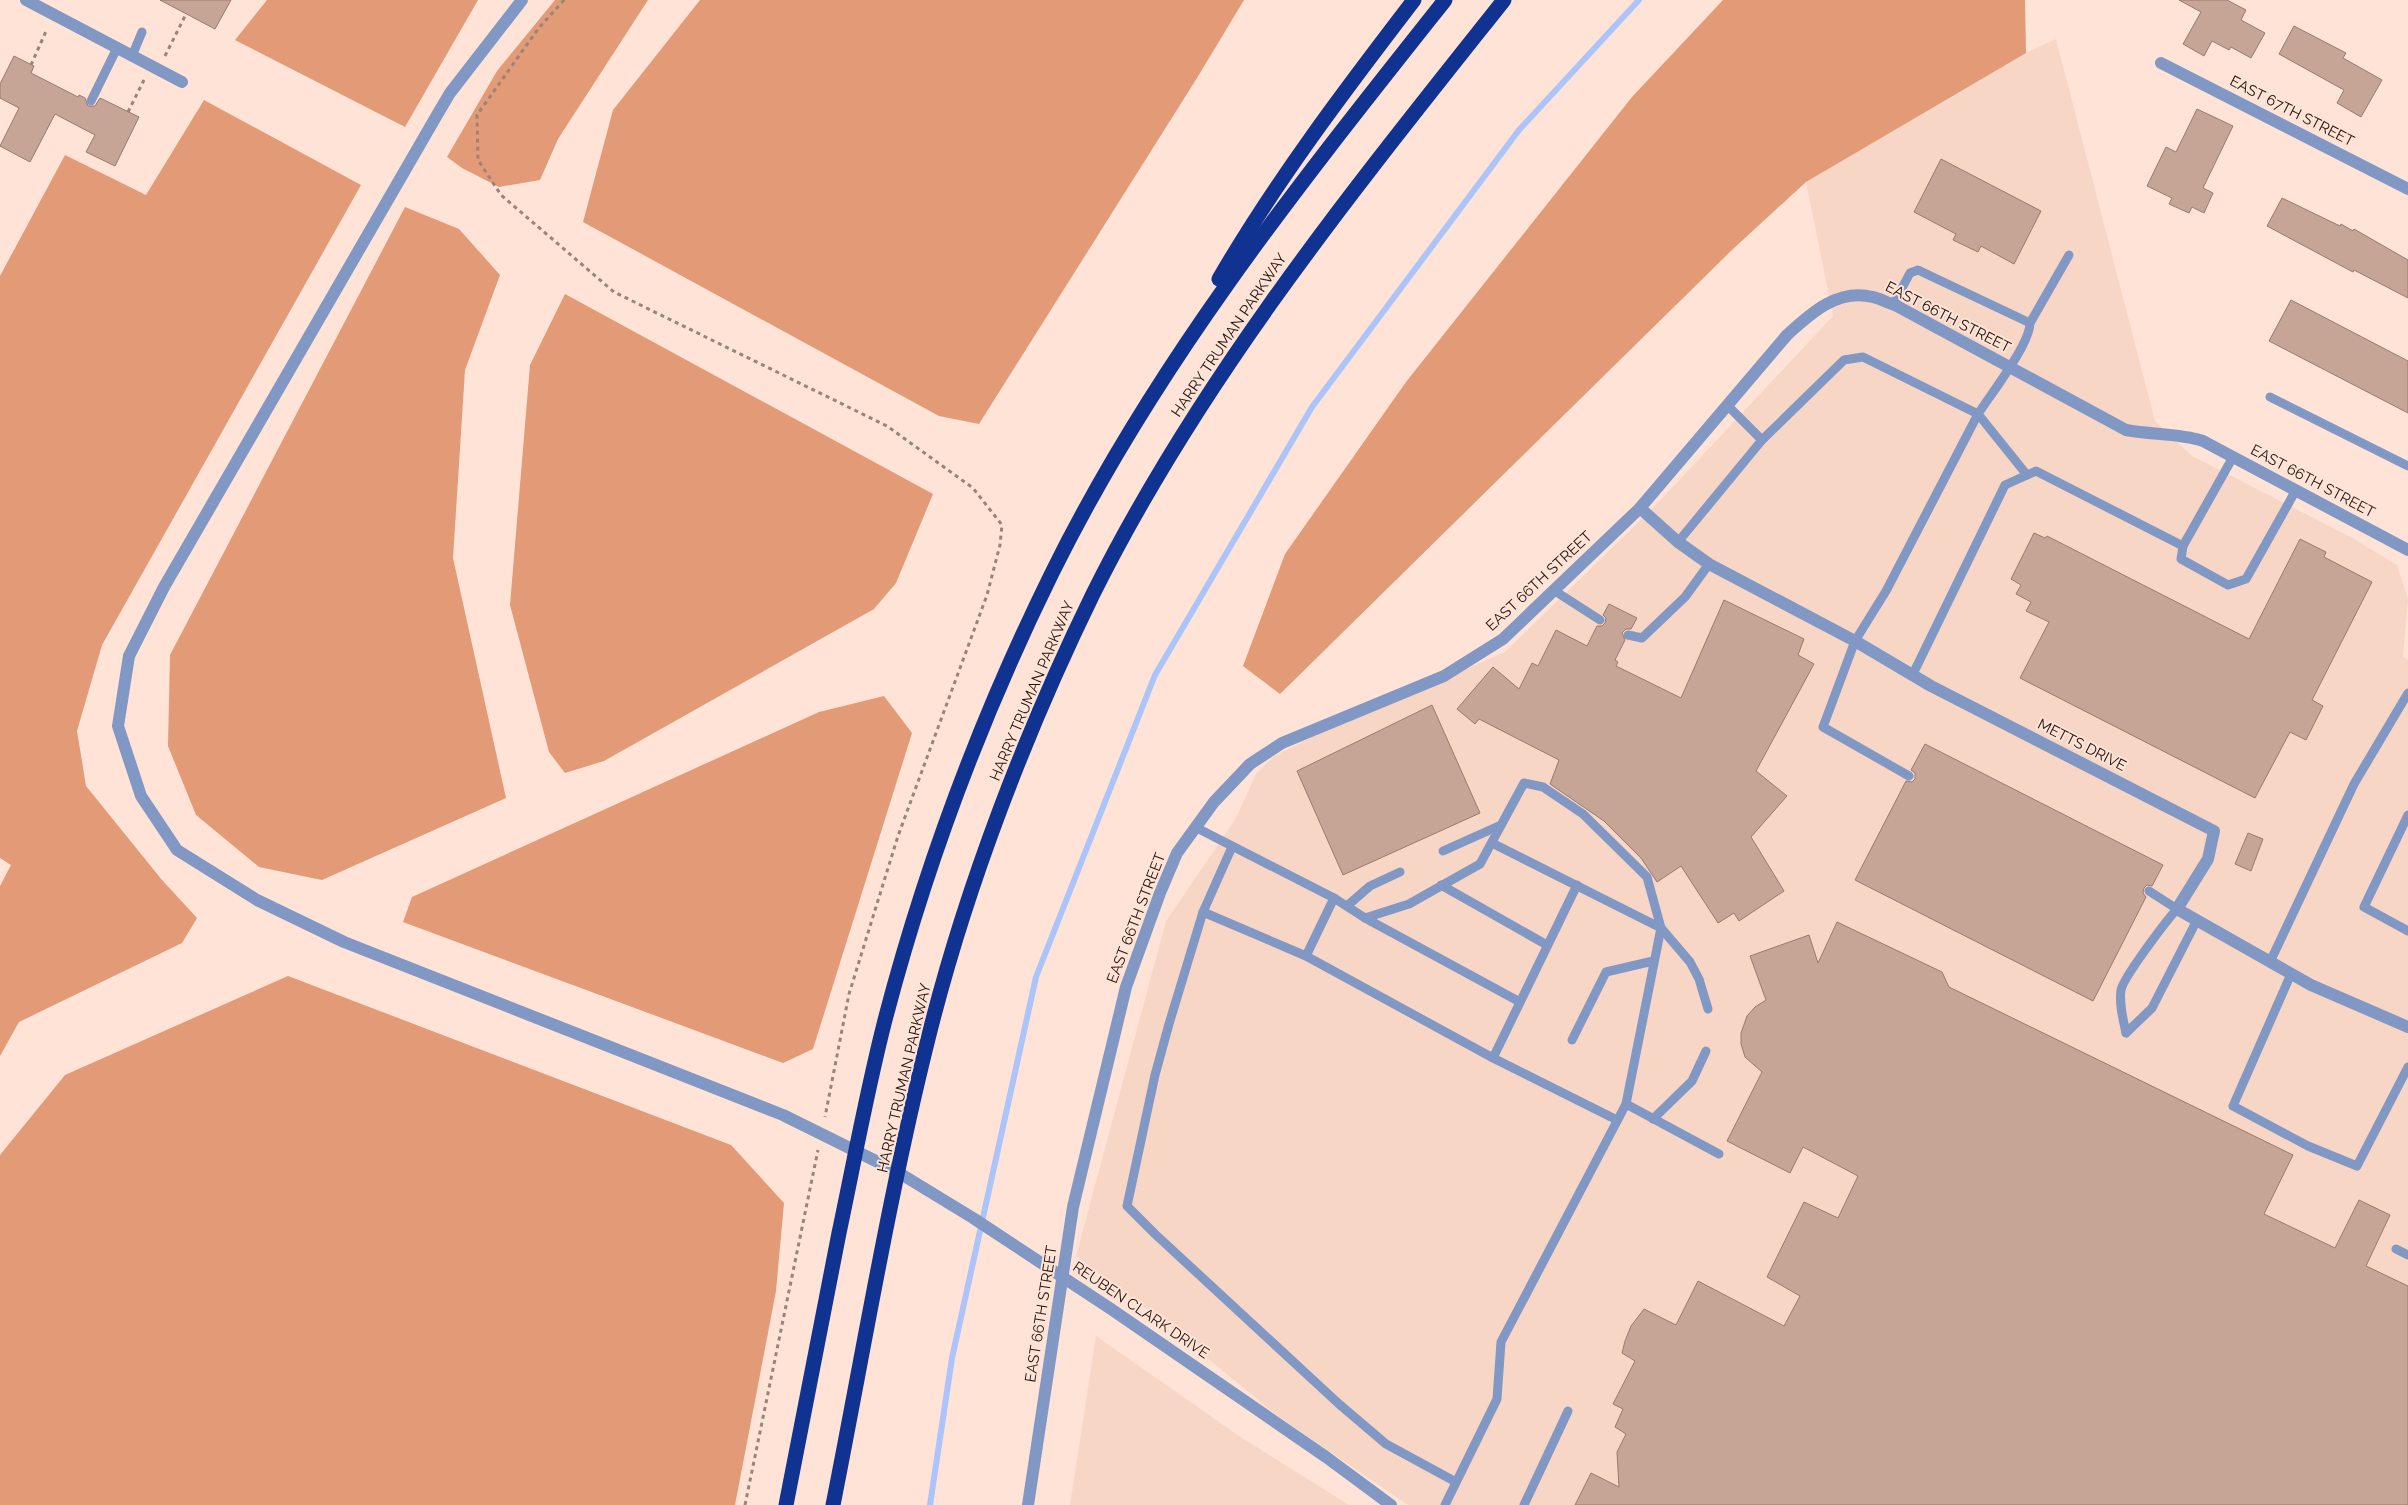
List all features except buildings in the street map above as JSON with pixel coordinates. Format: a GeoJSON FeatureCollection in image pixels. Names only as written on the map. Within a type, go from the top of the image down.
{"type":"FeatureCollection","features":[{"type":"Feature","properties":{"kind":"highway"},"geometry":{"type":"LineString","coordinates":[[1127,436],[1244,236],[1334,104],[1414,0]]}},
{"type":"Feature","properties":{"kind":"highway","name":"HARRY TRUMAN PARKWAY"},"geometry":{"type":"LineString","coordinates":[[786,1505],[866,1107],[885,1022],[908,939],[962,784],[1012,659],[1053,571],[1127,436],[1189,337],[1255,243],[1445,0]]}},
{"type":"Feature","properties":{"kind":"highway","name":"HARRY TRUMAN PARKWAY"},"geometry":{"type":"LineString","coordinates":[[833,1505],[894,1196],[930,1034],[979,873],[1032,730],[1058,669],[1094,592],[1129,528],[1167,460],[1228,362],[1293,270],[1504,0]]}},
{"type":"Feature","properties":{"kind":"highway"},"geometry":{"type":"LineString","coordinates":[[1472,40],[1510,0]]}},
{"type":"Feature","properties":{"kind":"street"},"geometry":{"type":"LineString","coordinates":[[26,0],[182,82]]}},
{"type":"Feature","properties":{"kind":"street","name":"REUBEN CLARK DRIVE"},"geometry":{"type":"LineString","coordinates":[[522,0],[450,92],[164,587],[129,656],[118,726],[141,796],[177,850],[257,900],[344,942],[783,1115],[896,1171],[974,1218],[1111,1309],[1326,1457],[1390,1505]]}},
{"type":"Feature","properties":{"kind":"street","name":"EAST 67TH STREET"},"geometry":{"type":"LineString","coordinates":[[2161,63],[2408,189]]}},
{"type":"Feature","properties":{"kind":"street","name":"EAST 66TH STREET"},"geometry":{"type":"LineString","coordinates":[[1028,1505],[1073,1207],[1126,987],[1160,893],[1178,853],[1195,827],[1214,802],[1250,764],[1282,743],[1444,676],[1503,639],[1640,508],[1787,335],[1810,314],[1833,300],[1850,296],[1866,296],[1893,304],[2126,430],[2152,435],[2183,435],[2203,441],[2408,550]]}},
{"type":"Feature","properties":{"kind":"street","name":"METTS DRIVE"},"geometry":{"type":"LineString","coordinates":[[1640,508],[1678,542],[1709,564],[1855,641],[1912,676],[2214,831],[2208,859],[2176,909]]}},
{"type":"Feature","properties":{"kind":"street"},"geometry":{"type":"LineString","coordinates":[[2176,909],[2311,985],[2408,1026]]}},
{"type":"Feature","properties":{"kind":"lane"},"geometry":{"type":"LineString","coordinates":[[132,56],[142,32]]}},
{"type":"Feature","properties":{"kind":"lane"},"geometry":{"type":"LineString","coordinates":[[90,101],[118,48]]}},
{"type":"Feature","properties":{"kind":"lane"},"geometry":{"type":"LineString","coordinates":[[1909,776],[1823,727],[1855,641],[1886,590],[1978,414],[2010,367],[2030,330],[2030,323],[2069,255]]}},
{"type":"Feature","properties":{"kind":"lane"},"geometry":{"type":"LineString","coordinates":[[1893,304],[1910,273],[1918,270],[2030,323]]}},
{"type":"Feature","properties":{"kind":"lane"},"geometry":{"type":"LineString","coordinates":[[1678,542],[1762,440],[1844,360],[1863,357],[1978,414],[2027,475]]}},
{"type":"Feature","properties":{"kind":"lane"},"geometry":{"type":"LineString","coordinates":[[2270,397],[2408,466]]}},
{"type":"Feature","properties":{"kind":"lane"},"geometry":{"type":"LineString","coordinates":[[1727,405],[1762,440]]}},
{"type":"Feature","properties":{"kind":"lane"},"geometry":{"type":"LineString","coordinates":[[2233,457],[2183,546],[2182,559],[2228,585],[2246,579],[2296,490]]}},
{"type":"Feature","properties":{"kind":"lane"},"geometry":{"type":"LineString","coordinates":[[1912,676],[2005,485],[2036,471],[2183,546]]}},
{"type":"Feature","properties":{"kind":"lane"},"geometry":{"type":"LineString","coordinates":[[1628,635],[1642,638],[1685,597],[1709,564]]}},
{"type":"Feature","properties":{"kind":"lane"},"geometry":{"type":"LineString","coordinates":[[1555,591],[1600,620]]}},
{"type":"Feature","properties":{"kind":"lane"},"geometry":{"type":"LineString","coordinates":[[2270,962],[2354,784],[2408,694]]}},
{"type":"Feature","properties":{"kind":"lane"},"geometry":{"type":"LineString","coordinates":[[1365,918],[1409,904],[1480,864],[1524,783],[1544,787],[1583,814],[1647,877],[1661,928],[1626,1104],[1501,1342],[1497,1399],[1445,1505]]}},
{"type":"Feature","properties":{"kind":"lane"},"geometry":{"type":"LineString","coordinates":[[2408,815],[2364,907],[2408,930]]}},
{"type":"Feature","properties":{"kind":"lane"},"geometry":{"type":"LineString","coordinates":[[1443,851],[1501,825]]}},
{"type":"Feature","properties":{"kind":"lane"},"geometry":{"type":"LineString","coordinates":[[1195,827],[1232,848],[1334,898],[1365,918],[1520,1002]]}},
{"type":"Feature","properties":{"kind":"lane"},"geometry":{"type":"LineString","coordinates":[[1492,843],[1577,884],[1661,928],[1690,962],[1699,979],[1708,1009]]}},
{"type":"Feature","properties":{"kind":"lane"},"geometry":{"type":"LineString","coordinates":[[1232,848],[1203,912],[1155,1075],[1127,1206],[1346,1410],[1386,1444],[1456,1482]]}},
{"type":"Feature","properties":{"kind":"lane"},"geometry":{"type":"LineString","coordinates":[[1347,906],[1370,886],[1400,872]]}},
{"type":"Feature","properties":{"kind":"lane"},"geometry":{"type":"LineString","coordinates":[[1493,1058],[1577,884]]}},
{"type":"Feature","properties":{"kind":"lane"},"geometry":{"type":"LineString","coordinates":[[1441,885],[1547,945]]}},
{"type":"Feature","properties":{"kind":"lane"},"geometry":{"type":"LineString","coordinates":[[2149,892],[2176,909],[2121,988],[2121,1010],[2126,1033],[2152,1008],[2198,920]]}},
{"type":"Feature","properties":{"kind":"lane"},"geometry":{"type":"LineString","coordinates":[[1306,956],[1334,898]]}},
{"type":"Feature","properties":{"kind":"lane"},"geometry":{"type":"LineString","coordinates":[[1203,912],[1306,956],[1493,1058],[1617,1120]]}},
{"type":"Feature","properties":{"kind":"lane"},"geometry":{"type":"LineString","coordinates":[[1572,1040],[1606,972],[1653,961]]}},
{"type":"Feature","properties":{"kind":"lane"},"geometry":{"type":"LineString","coordinates":[[2291,974],[2232,1106],[2308,1146],[2357,1166],[2408,1067]]}},
{"type":"Feature","properties":{"kind":"lane"},"geometry":{"type":"LineString","coordinates":[[1654,1119],[1692,1081],[1706,1051]]}},
{"type":"Feature","properties":{"kind":"lane"},"geometry":{"type":"LineString","coordinates":[[1626,1104],[1719,1154]]}},
{"type":"Feature","properties":{"kind":"lane"},"geometry":{"type":"LineString","coordinates":[[2396,1249],[2408,1255]]}},
{"type":"Feature","properties":{"kind":"lane"},"geometry":{"type":"LineString","coordinates":[[1524,1505],[1568,1411]]}},
{"type":"Feature","properties":{"kind":"path"},"geometry":{"type":"LineString","coordinates":[[564,0],[538,29],[477,115],[478,160],[501,195],[614,292],[887,426],[973,488],[1002,525],[1000,546],[987,595],[898,836],[849,994],[824,1120]]}},
{"type":"Feature","properties":{"kind":"path"},"geometry":{"type":"LineString","coordinates":[[31,65],[54,14]]}},
{"type":"Feature","properties":{"kind":"path"},"geometry":{"type":"LineString","coordinates":[[128,112],[186,14]]}},
{"type":"Feature","properties":{"kind":"path"},"geometry":{"type":"LineString","coordinates":[[745,1505],[818,1149]]}},
{"type":"Feature","properties":{"kind":"shaded area"},"geometry":{"type":"Polygon","coordinates":[[[267,0],[478,0],[405,127],[235,40],[267,0]]]}},
{"type":"Feature","properties":{"kind":"shaded area"},"geometry":{"type":"Polygon","coordinates":[[[555,0],[648,0],[558,139],[540,180],[499,187],[462,168],[447,157],[497,71],[555,0]]]}},
{"type":"Feature","properties":{"kind":"shaded area"},"geometry":{"type":"Polygon","coordinates":[[[700,0],[1244,0],[979,424],[939,416],[583,222],[613,110],[700,0]]]}},
{"type":"Feature","properties":{"kind":"shaded area"},"geometry":{"type":"Polygon","coordinates":[[[1723,0],[2025,0],[2026,53],[1806,182],[1733,249],[1280,694],[1243,666],[1285,554],[1406,382],[1632,97],[1723,0]]]}},
{"type":"Feature","properties":{"kind":"shaded area"},"geometry":{"type":"Polygon","coordinates":[[[2056,39],[2155,421],[2192,456],[2349,536],[2397,565],[2408,599],[2403,657],[2408,659],[2408,1505],[1408,1505],[1275,1414],[1170,1327],[1076,1256],[1166,921],[1235,820],[1256,774],[1274,756],[1333,727],[1505,652],[1654,507],[1833,316],[1806,182],[2026,53],[2056,39]]]}},
{"type":"Feature","properties":{"kind":"shaded area"},"geometry":{"type":"Polygon","coordinates":[[[204,100],[361,185],[102,645],[77,731],[86,786],[162,880],[197,918],[182,943],[19,1022],[0,1056],[0,886],[11,865],[0,858],[0,276],[65,155],[146,195],[204,100]]]}},
{"type":"Feature","properties":{"kind":"shaded area"},"geometry":{"type":"Polygon","coordinates":[[[405,207],[459,229],[500,275],[465,370],[453,558],[506,798],[322,880],[259,867],[196,815],[168,746],[170,655],[405,207]]]}},
{"type":"Feature","properties":{"kind":"shaded area"},"geometry":{"type":"Polygon","coordinates":[[[565,294],[933,494],[896,583],[874,609],[604,761],[565,773],[549,752],[510,605],[530,365],[565,294]]]}},
{"type":"Feature","properties":{"kind":"shaded area"},"geometry":{"type":"Polygon","coordinates":[[[884,696],[912,733],[813,1049],[783,1063],[403,922],[412,897],[819,712],[884,696]]]}},
{"type":"Feature","properties":{"kind":"shaded area"},"geometry":{"type":"Polygon","coordinates":[[[288,976],[731,1145],[784,1203],[776,1291],[735,1505],[0,1505],[0,1155],[65,1075],[288,976]]]}},
{"type":"Feature","properties":{"kind":"shaded area"},"geometry":{"type":"Polygon","coordinates":[[[1096,1336],[1242,1438],[1349,1505],[1070,1505],[1096,1336]]]}},
{"type":"Feature","properties":{"kind":"waterway"},"geometry":{"type":"LineString","coordinates":[[930,1505],[952,1358],[1036,977],[1155,675],[1312,407],[1519,130],[1639,0]]}}]}
